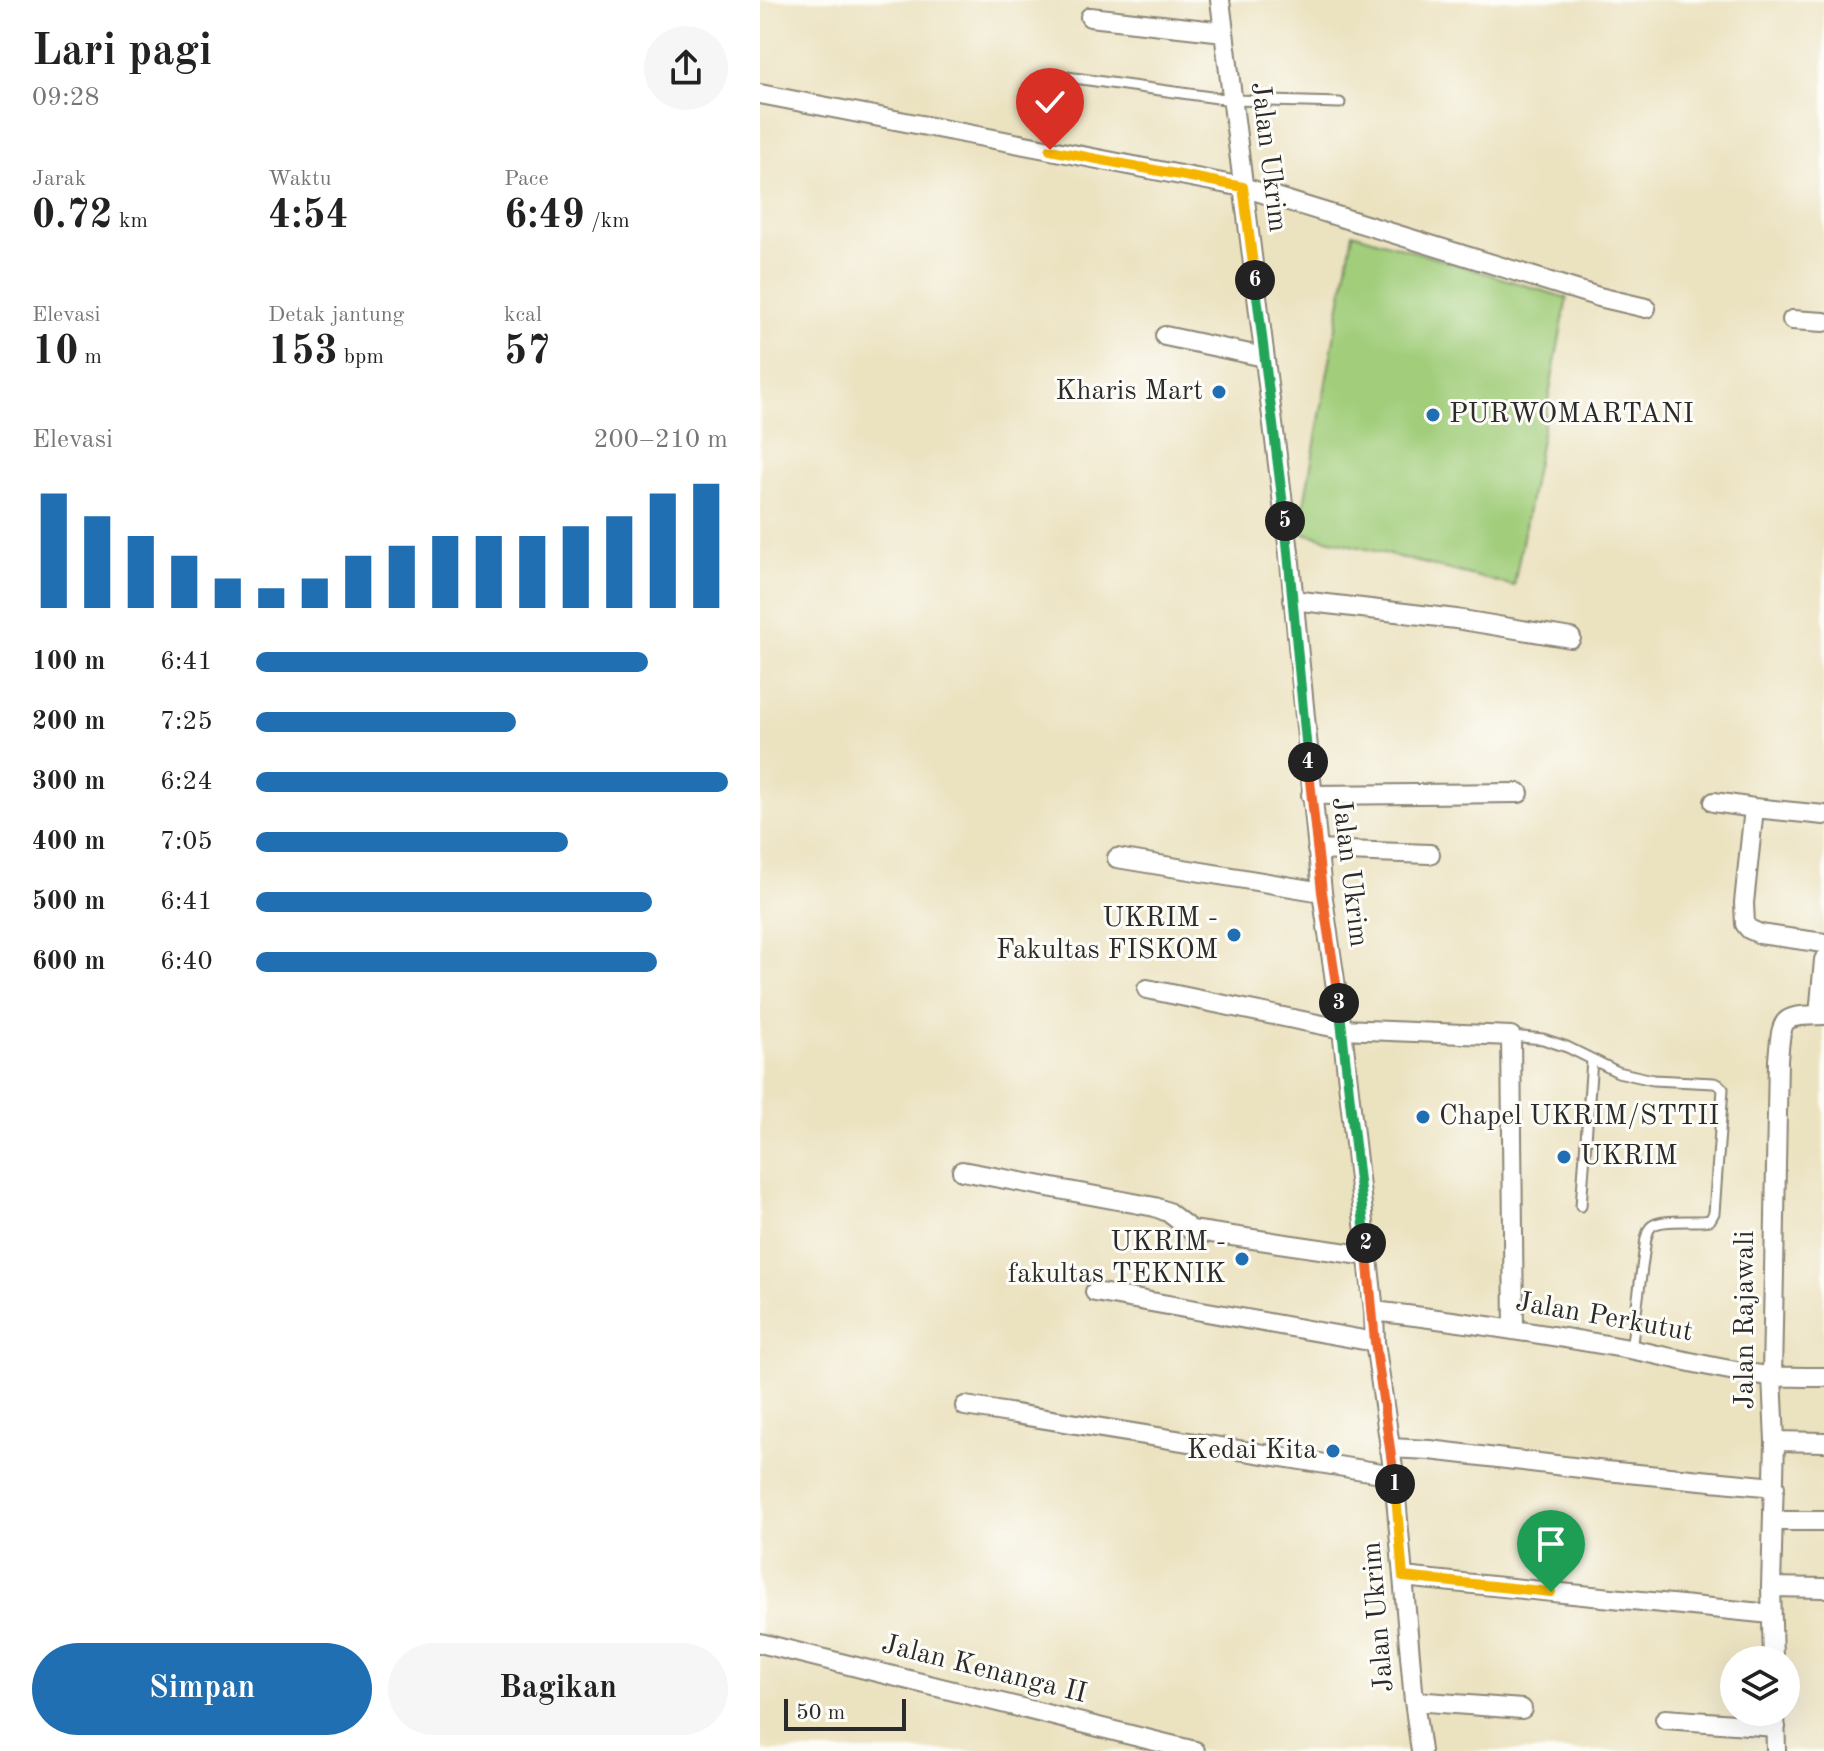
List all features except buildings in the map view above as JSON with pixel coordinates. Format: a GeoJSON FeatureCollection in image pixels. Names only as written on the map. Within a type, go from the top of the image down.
{"type":"FeatureCollection","features":[{"type":"Feature","properties":{"kind":"street","name":"Jalan Ukrim"},"geometry":{"type":"LineString","coordinates":[[1220,0],[1293,600],[1317,850],[1342,1029],[1375,1342],[1394,1475],[1421,1751]]}},
{"type":"Feature","properties":{"kind":"street"},"geometry":{"type":"LineString","coordinates":[[1090,17],[1224,32]]}},
{"type":"Feature","properties":{"kind":"street"},"geometry":{"type":"LineString","coordinates":[[760,94],[1243,187],[1584,292],[1646,308]]}},
{"type":"Feature","properties":{"kind":"street"},"geometry":{"type":"LineString","coordinates":[[1792,320],[1824,322]]}},
{"type":"Feature","properties":{"kind":"street"},"geometry":{"type":"LineString","coordinates":[[1165,336],[1264,357]]}},
{"type":"Feature","properties":{"kind":"street"},"geometry":{"type":"LineString","coordinates":[[1293,600],[1456,619],[1571,638]]}},
{"type":"Feature","properties":{"kind":"street"},"geometry":{"type":"LineString","coordinates":[[1311,795],[1519,793]]}},
{"type":"Feature","properties":{"kind":"street"},"geometry":{"type":"LineString","coordinates":[[1714,802],[1824,815]]}},
{"type":"Feature","properties":{"kind":"street"},"geometry":{"type":"LineString","coordinates":[[1754,808],[1744,903],[1745,924],[1760,934],[1824,943]]}},
{"type":"Feature","properties":{"kind":"street"},"geometry":{"type":"LineString","coordinates":[[1317,850],[1430,854]]}},
{"type":"Feature","properties":{"kind":"street"},"geometry":{"type":"LineString","coordinates":[[1117,858],[1322,892]]}},
{"type":"Feature","properties":{"kind":"street"},"geometry":{"type":"LineString","coordinates":[[1821,1015],[1824,960]]}},
{"type":"Feature","properties":{"kind":"street"},"geometry":{"type":"LineString","coordinates":[[1147,989],[1342,1029],[1511,1036],[1514,1330]]}},
{"type":"Feature","properties":{"kind":"street","name":"Jalan Rajawali"},"geometry":{"type":"LineString","coordinates":[[1772,1646],[1775,1441],[1772,1376],[1780,1032],[1784,1022],[1793,1016],[1821,1015]]}},
{"type":"Feature","properties":{"kind":"street"},"geometry":{"type":"LineString","coordinates":[[962,1171],[1155,1207],[1168,1212],[1191,1230],[1368,1256]]}},
{"type":"Feature","properties":{"kind":"street"},"geometry":{"type":"LineString","coordinates":[[1095,1292],[1375,1342]]}},
{"type":"Feature","properties":{"kind":"street","name":"Jalan Perkutut"},"geometry":{"type":"LineString","coordinates":[[1374,1311],[1462,1321],[1772,1376],[1824,1377]]}},
{"type":"Feature","properties":{"kind":"street"},"geometry":{"type":"LineString","coordinates":[[965,1406],[1394,1475]]}},
{"type":"Feature","properties":{"kind":"street"},"geometry":{"type":"LineString","coordinates":[[1775,1441],[1824,1442]]}},
{"type":"Feature","properties":{"kind":"street"},"geometry":{"type":"LineString","coordinates":[[1389,1448],[1775,1487]]}},
{"type":"Feature","properties":{"kind":"street"},"geometry":{"type":"LineString","coordinates":[[1774,1521],[1824,1521]]}},
{"type":"Feature","properties":{"kind":"street"},"geometry":{"type":"LineString","coordinates":[[1403,1577],[1771,1614]]}},
{"type":"Feature","properties":{"kind":"street"},"geometry":{"type":"LineString","coordinates":[[1771,1587],[1824,1588]]}},
{"type":"Feature","properties":{"kind":"street","name":"Jalan Kenanga II"},"geometry":{"type":"LineString","coordinates":[[761,1647],[1195,1751]]}},
{"type":"Feature","properties":{"kind":"street"},"geometry":{"type":"LineString","coordinates":[[1414,1701],[1522,1709]]}},
{"type":"Feature","properties":{"kind":"street"},"geometry":{"type":"LineString","coordinates":[[1665,1719],[1720,1719]]}},
{"type":"Feature","properties":{"kind":"street"},"geometry":{"type":"LineString","coordinates":[[1776,1726],[1776,1751]]}},
{"type":"Feature","properties":{"kind":"lane"},"geometry":{"type":"LineString","coordinates":[[1067,77],[1232,100],[1340,103]]}},
{"type":"Feature","properties":{"kind":"lane"},"geometry":{"type":"LineString","coordinates":[[1511,1036],[1543,1039],[1567,1047],[1618,1072],[1653,1080],[1714,1083],[1723,1089],[1714,1213],[1710,1220],[1699,1223],[1665,1222],[1654,1224],[1649,1229],[1631,1350]]}},
{"type":"Feature","properties":{"kind":"lane"},"geometry":{"type":"LineString","coordinates":[[1581,1206],[1592,1060]]}},
{"type":"Feature","properties":{"kind":"green space","name":"PURWOMARTANI"},"geometry":{"type":"Polygon","coordinates":[[[1353,233],[1567,298],[1514,586],[1299,532],[1353,233]]]}},
{"type":"Feature","properties":{"kind":"place","name":"Kharis Mart"},"geometry":{"type":"Point","coordinates":[1219,392]}},
{"type":"Feature","properties":{"kind":"place","name":"PURWOMARTANI"},"geometry":{"type":"Point","coordinates":[1433,415]}},
{"type":"Feature","properties":{"kind":"place","name":"UKRIM - Fakultas FISKOM"},"geometry":{"type":"Point","coordinates":[1234,935]}},
{"type":"Feature","properties":{"kind":"place","name":"Chapel UKRIM/STTII"},"geometry":{"type":"Point","coordinates":[1423,1117]}},
{"type":"Feature","properties":{"kind":"place","name":"UKRIM"},"geometry":{"type":"Point","coordinates":[1564,1157]}},
{"type":"Feature","properties":{"kind":"place","name":"UKRIM - fakultas TEKNIK"},"geometry":{"type":"Point","coordinates":[1242,1259]}},
{"type":"Feature","properties":{"kind":"place","name":"Kedai Kita"},"geometry":{"type":"Point","coordinates":[1333,1451]}},
{"type":"Feature","properties":{"kind":"route"},"geometry":{"type":"LineString","coordinates":[[1050,150],[1243,187],[1289,552],[1311,795],[1342,1029],[1403,1577],[1551,1592]]}}]}
